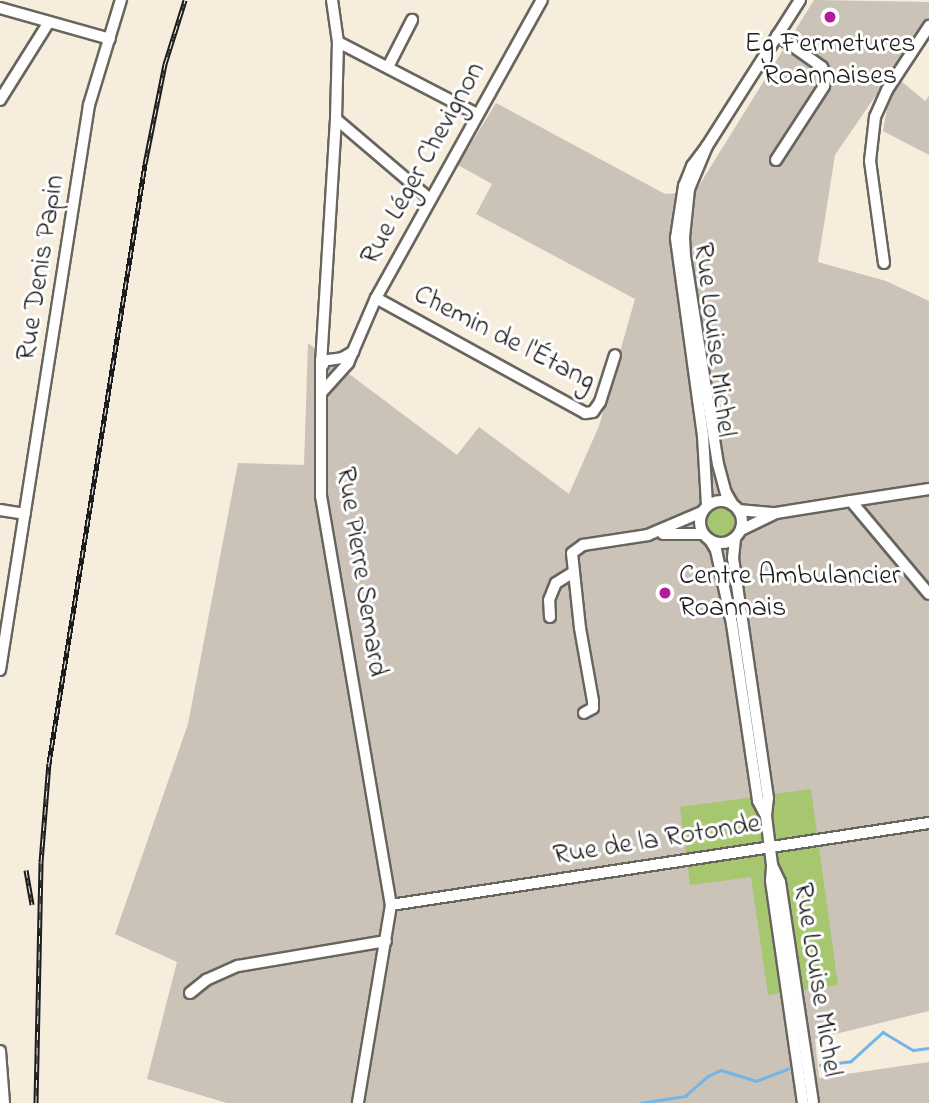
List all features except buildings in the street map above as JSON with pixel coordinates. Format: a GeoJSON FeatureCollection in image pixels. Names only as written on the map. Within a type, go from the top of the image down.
{"type":"FeatureCollection","features":[{"type":"Feature","properties":{"kind":"street","name":"Rue Denis Papin"},"geometry":{"type":"LineString","coordinates":[[0,670],[89,105],[121,0]]}},
{"type":"Feature","properties":{"kind":"street","name":"Rue Pierre Semard"},"geometry":{"type":"LineString","coordinates":[[332,0],[338,41],[336,119],[321,361],[321,496],[391,905],[358,1103]]}},
{"type":"Feature","properties":{"kind":"street","name":"Rue Léger Chevignon"},"geometry":{"type":"LineString","coordinates":[[321,395],[335,377],[343,373],[376,298],[541,0]]}},
{"type":"Feature","properties":{"kind":"street","name":"Rue Louise Michel"},"geometry":{"type":"LineString","coordinates":[[704,509],[703,436],[676,238],[684,186],[692,166],[800,0]]}},
{"type":"Feature","properties":{"kind":"street"},"geometry":{"type":"LineString","coordinates":[[0,8],[110,39]]}},
{"type":"Feature","properties":{"kind":"street"},"geometry":{"type":"LineString","coordinates":[[388,67],[412,20]]}},
{"type":"Feature","properties":{"kind":"street"},"geometry":{"type":"LineString","coordinates":[[0,100],[49,22]]}},
{"type":"Feature","properties":{"kind":"street"},"geometry":{"type":"LineString","coordinates":[[884,263],[870,162],[875,117],[887,90],[929,26]]}},
{"type":"Feature","properties":{"kind":"street"},"geometry":{"type":"LineString","coordinates":[[776,160],[824,86],[826,75],[822,66],[777,35]]}},
{"type":"Feature","properties":{"kind":"street"},"geometry":{"type":"LineString","coordinates":[[338,41],[477,114]]}},
{"type":"Feature","properties":{"kind":"street"},"geometry":{"type":"LineString","coordinates":[[336,119],[430,198]]}},
{"type":"Feature","properties":{"kind":"street","name":"Rue Louise Michel"},"geometry":{"type":"LineString","coordinates":[[707,146],[690,190],[684,247],[718,464],[726,492],[736,507]]}},
{"type":"Feature","properties":{"kind":"street","name":"Chemin de l'Étang"},"geometry":{"type":"LineString","coordinates":[[376,298],[585,413],[597,408],[615,355]]}},
{"type":"Feature","properties":{"kind":"street"},"geometry":{"type":"LineString","coordinates":[[321,361],[329,362],[353,352]]}},
{"type":"Feature","properties":{"kind":"street"},"geometry":{"type":"LineString","coordinates":[[321,361],[335,377]]}},
{"type":"Feature","properties":{"kind":"street"},"geometry":{"type":"LineString","coordinates":[[648,535],[720,500],[736,507],[776,513],[929,489]]}},
{"type":"Feature","properties":{"kind":"street"},"geometry":{"type":"LineString","coordinates":[[851,501],[929,594]]}},
{"type":"Feature","properties":{"kind":"street"},"geometry":{"type":"LineString","coordinates":[[736,507],[738,534]]}},
{"type":"Feature","properties":{"kind":"street"},"geometry":{"type":"LineString","coordinates":[[704,509],[699,523],[706,537]]}},
{"type":"Feature","properties":{"kind":"street"},"geometry":{"type":"LineString","coordinates":[[0,510],[24,514]]}},
{"type":"Feature","properties":{"kind":"street"},"geometry":{"type":"LineString","coordinates":[[584,713],[593,708],[593,701],[572,573],[572,553],[583,545],[648,535],[706,537],[723,543],[776,513]]}},
{"type":"Feature","properties":{"kind":"street","name":"Rue Louise Michel"},"geometry":{"type":"LineString","coordinates":[[738,534],[733,558],[768,798],[765,816]]}},
{"type":"Feature","properties":{"kind":"street","name":"Rue Louise Michel"},"geometry":{"type":"LineString","coordinates":[[706,537],[716,550],[729,610],[758,801],[765,816],[771,847],[771,881],[803,1103]]}},
{"type":"Feature","properties":{"kind":"street"},"geometry":{"type":"LineString","coordinates":[[550,617],[549,600],[556,583],[572,573]]}},
{"type":"Feature","properties":{"kind":"street","name":"Rue de la Rotonde"},"geometry":{"type":"LineString","coordinates":[[391,905],[929,823]]}},
{"type":"Feature","properties":{"kind":"street","name":"Rue Louise Michel"},"geometry":{"type":"LineString","coordinates":[[772,865],[780,882],[813,1103]]}},
{"type":"Feature","properties":{"kind":"street"},"geometry":{"type":"LineString","coordinates":[[190,993],[206,979],[238,966],[386,941]]}},
{"type":"Feature","properties":{"kind":"street"},"geometry":{"type":"LineString","coordinates":[[0,1051],[4,1103]]}},
{"type":"Feature","properties":{"kind":"shaded area"},"geometry":{"type":"Polygon","coordinates":[[[814,0],[929,2],[929,18],[835,155],[818,262],[886,281],[929,301],[929,1011],[815,1039],[819,1078],[929,1062],[929,1103],[227,1103],[147,1079],[177,962],[115,934],[188,724],[238,463],[304,465],[308,343],[457,455],[479,427],[569,494],[599,426],[635,299],[476,214],[492,184],[458,165],[496,103],[665,194],[695,192],[814,0]]]}},
{"type":"Feature","properties":{"kind":"shaded area"},"geometry":{"type":"Polygon","coordinates":[[[901,81],[925,101],[929,96],[929,155],[883,131],[888,103],[901,81]]]}},
{"type":"Feature","properties":{"kind":"green space"},"geometry":{"type":"Polygon","coordinates":[[[721,507],[732,511],[736,522],[732,533],[721,537],[710,533],[706,522],[710,511],[721,507]]]}},
{"type":"Feature","properties":{"kind":"green space"},"geometry":{"type":"Polygon","coordinates":[[[811,789],[838,985],[768,995],[751,877],[690,885],[680,807],[811,789]]]}},
{"type":"Feature","properties":{"kind":"waterway"},"geometry":{"type":"LineString","coordinates":[[820,1065],[851,1061],[883,1032],[913,1050],[929,1048]]}},
{"type":"Feature","properties":{"kind":"waterway"},"geometry":{"type":"LineString","coordinates":[[640,1103],[685,1096],[708,1076],[721,1070],[756,1081],[788,1069]]}},
{"type":"Feature","properties":{"kind":"railway"},"geometry":{"type":"LineString","coordinates":[[36,1103],[41,862],[49,763],[145,164],[165,64],[185,0]]}},
{"type":"Feature","properties":{"kind":"railway"},"geometry":{"type":"LineString","coordinates":[[26,870],[32,904]]}},
{"type":"Feature","properties":{"kind":"place","name":"Eg Fermetures Roannaises"},"geometry":{"type":"Point","coordinates":[830,17]}},
{"type":"Feature","properties":{"kind":"place","name":"Centre Ambulancier Roannais"},"geometry":{"type":"Point","coordinates":[665,593]}}]}
